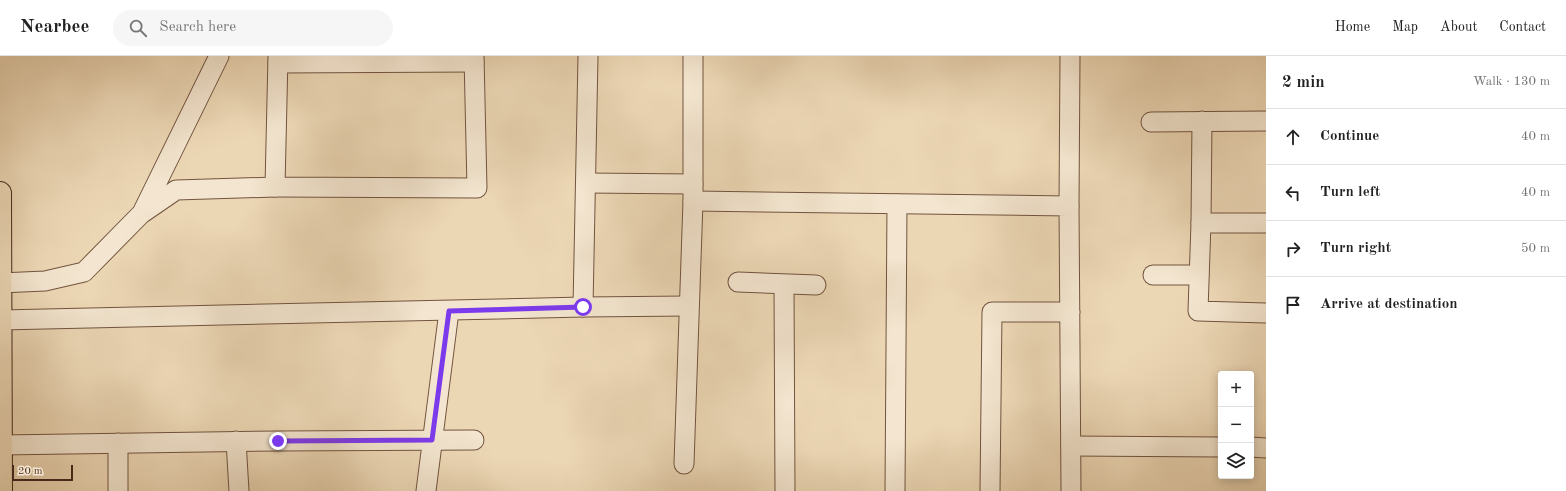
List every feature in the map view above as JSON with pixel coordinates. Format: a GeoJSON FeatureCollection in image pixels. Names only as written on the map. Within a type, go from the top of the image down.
{"type":"FeatureCollection","features":[{"type":"Feature","properties":{"kind":"main road"},"geometry":{"type":"LineString","coordinates":[[0,193],[1,491]]}},
{"type":"Feature","properties":{"kind":"street"},"geometry":{"type":"LineString","coordinates":[[142,213],[219,56]]}},
{"type":"Feature","properties":{"kind":"street"},"geometry":{"type":"LineString","coordinates":[[583,307],[587,183],[588,56]]}},
{"type":"Feature","properties":{"kind":"street"},"geometry":{"type":"LineString","coordinates":[[684,464],[688,306],[693,192],[693,56]]}},
{"type":"Feature","properties":{"kind":"street"},"geometry":{"type":"LineString","coordinates":[[1070,56],[1069,206],[1071,491]]}},
{"type":"Feature","properties":{"kind":"street"},"geometry":{"type":"LineString","coordinates":[[0,283],[45,281],[84,272],[142,213],[176,190],[275,187],[477,188],[474,59],[278,59],[275,187]]}},
{"type":"Feature","properties":{"kind":"street"},"geometry":{"type":"LineString","coordinates":[[1202,121],[1198,311],[1266,313]]}},
{"type":"Feature","properties":{"kind":"street"},"geometry":{"type":"LineString","coordinates":[[1151,122],[1266,121]]}},
{"type":"Feature","properties":{"kind":"street"},"geometry":{"type":"LineString","coordinates":[[587,183],[693,192],[897,204],[1069,206]]}},
{"type":"Feature","properties":{"kind":"street"},"geometry":{"type":"LineString","coordinates":[[896,491],[897,204]]}},
{"type":"Feature","properties":{"kind":"street"},"geometry":{"type":"LineString","coordinates":[[1201,222],[1266,223]]}},
{"type":"Feature","properties":{"kind":"street"},"geometry":{"type":"LineString","coordinates":[[1153,275],[1199,275]]}},
{"type":"Feature","properties":{"kind":"street"},"geometry":{"type":"LineString","coordinates":[[738,282],[784,285],[816,285]]}},
{"type":"Feature","properties":{"kind":"street"},"geometry":{"type":"LineString","coordinates":[[784,285],[784,491]]}},
{"type":"Feature","properties":{"kind":"street"},"geometry":{"type":"LineString","coordinates":[[1,320],[688,306]]}},
{"type":"Feature","properties":{"kind":"street"},"geometry":{"type":"LineString","coordinates":[[426,491],[449,311]]}},
{"type":"Feature","properties":{"kind":"street"},"geometry":{"type":"LineString","coordinates":[[990,491],[992,312],[1070,312]]}},
{"type":"Feature","properties":{"kind":"street"},"geometry":{"type":"LineString","coordinates":[[1,445],[236,441],[474,440]]}},
{"type":"Feature","properties":{"kind":"street"},"geometry":{"type":"LineString","coordinates":[[236,441],[239,491]]}},
{"type":"Feature","properties":{"kind":"street"},"geometry":{"type":"LineString","coordinates":[[118,443],[118,491]]}},
{"type":"Feature","properties":{"kind":"street"},"geometry":{"type":"LineString","coordinates":[[1071,446],[1218,447]]}},
{"type":"Feature","properties":{"kind":"street"},"geometry":{"type":"LineString","coordinates":[[1254,447],[1266,448]]}},
{"type":"Feature","properties":{"kind":"route"},"geometry":{"type":"LineString","coordinates":[[278,441],[432,440],[449,311],[583,307]]}}]}
